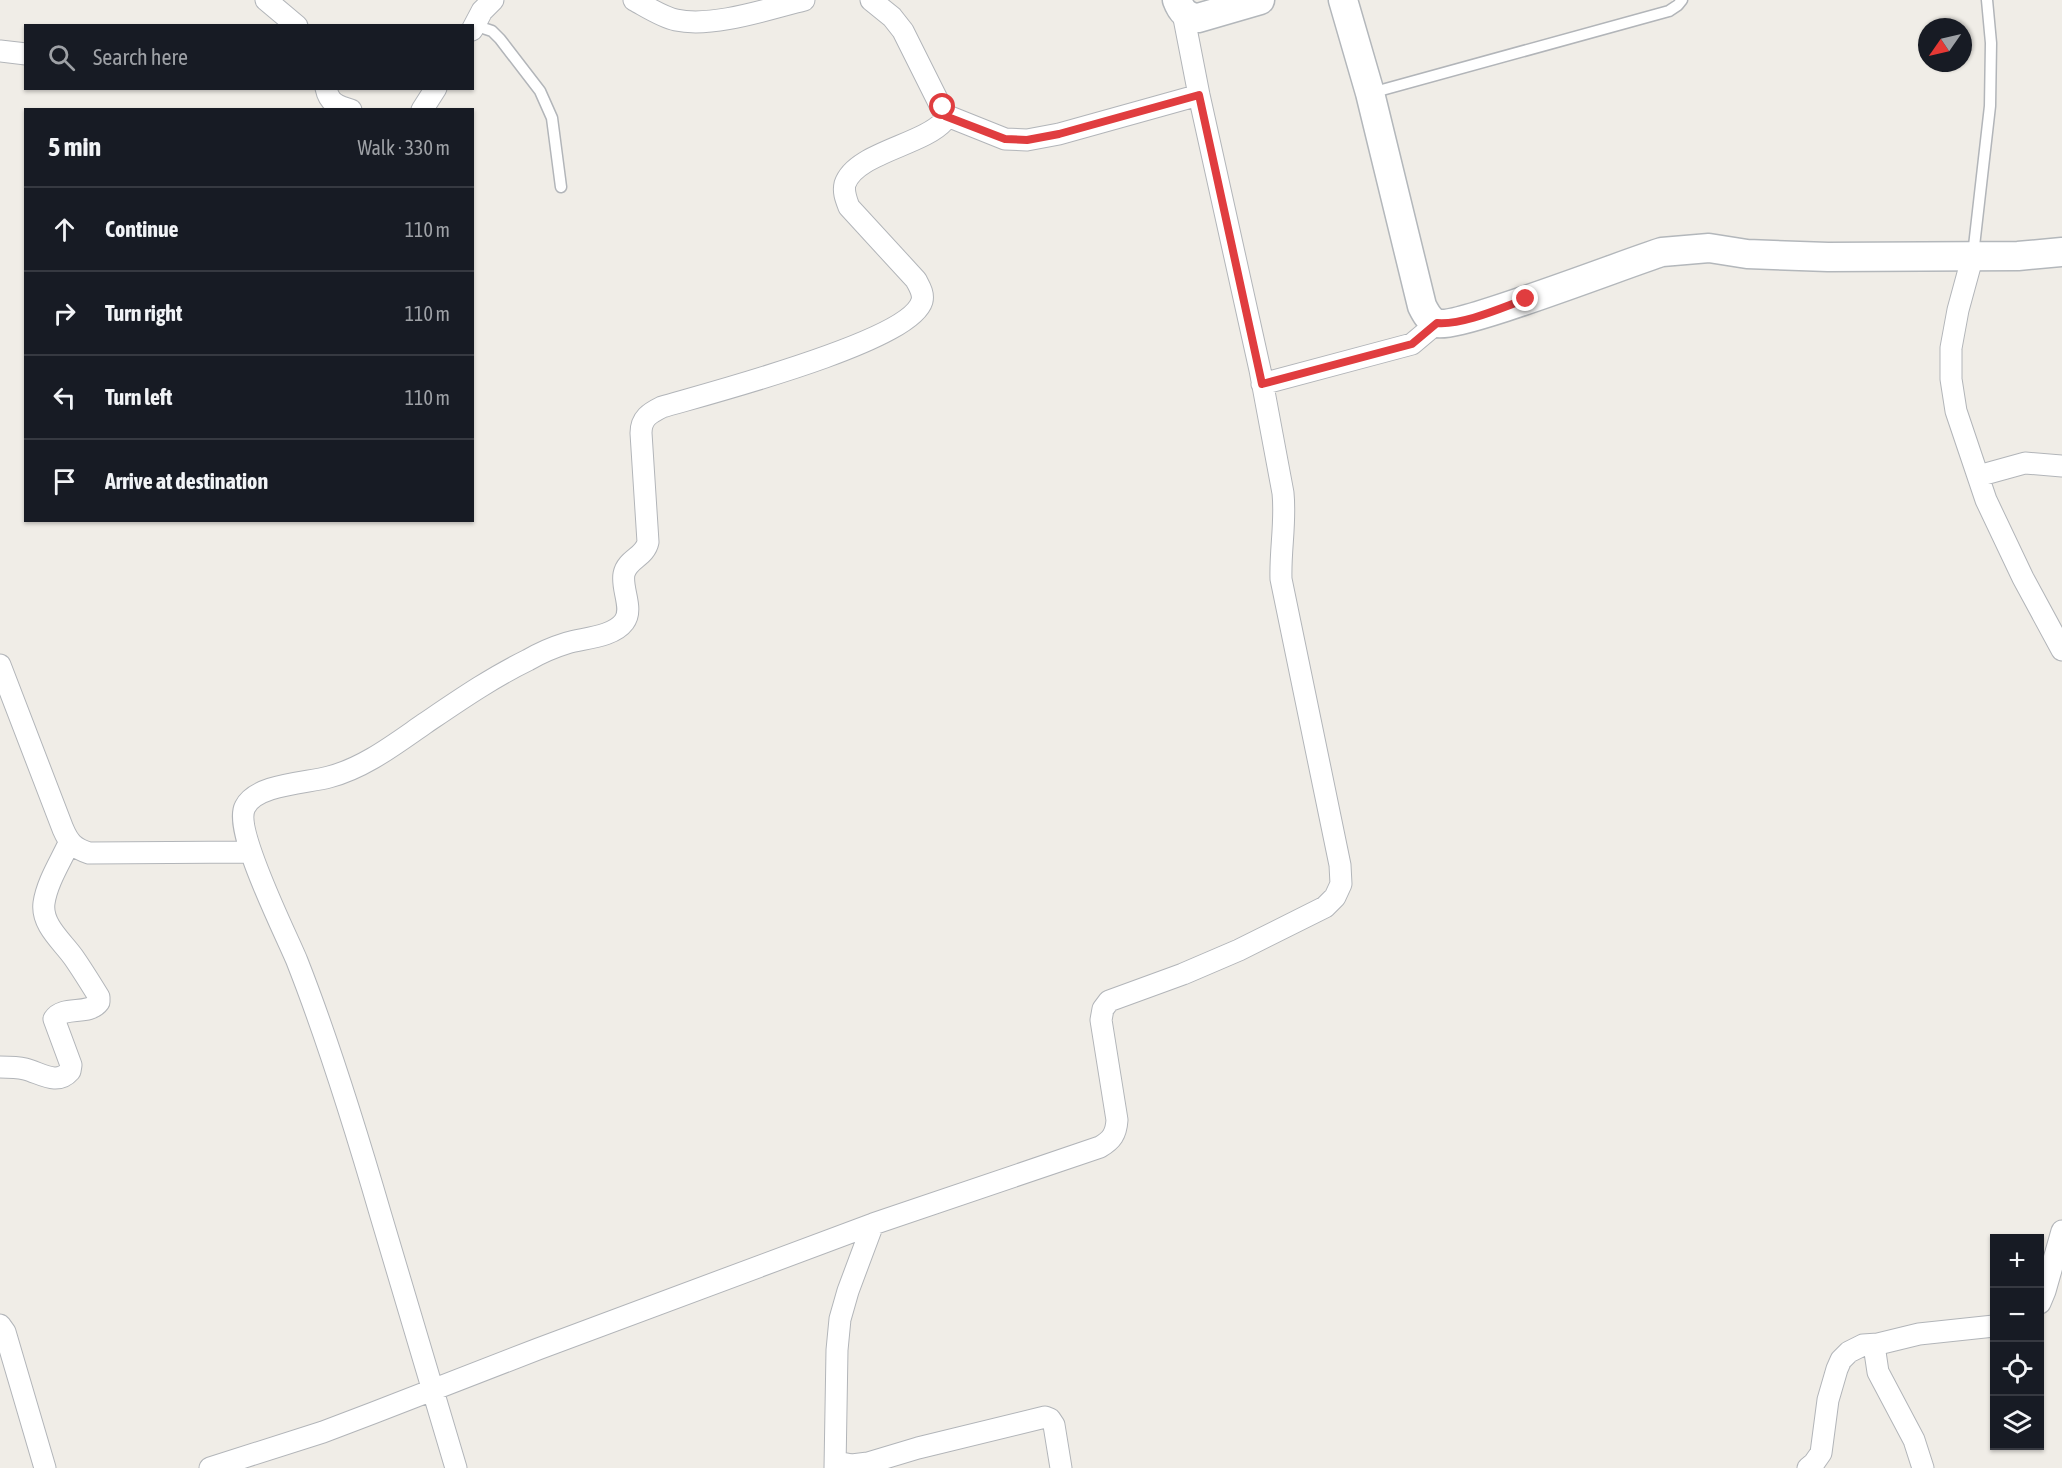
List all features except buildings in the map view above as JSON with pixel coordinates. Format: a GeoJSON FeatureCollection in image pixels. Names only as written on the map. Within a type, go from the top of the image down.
{"type":"FeatureCollection","features":[{"type":"Feature","properties":{"kind":"street"},"geometry":{"type":"LineString","coordinates":[[266,0],[295,24]]}},
{"type":"Feature","properties":{"kind":"street"},"geometry":{"type":"LineString","coordinates":[[474,26],[482,11],[493,0]]}},
{"type":"Feature","properties":{"kind":"street"},"geometry":{"type":"LineString","coordinates":[[634,0],[674,20],[691,23],[712,21],[804,0]]}},
{"type":"Feature","properties":{"kind":"street"},"geometry":{"type":"LineString","coordinates":[[456,1468],[339,1074],[297,961],[250,852],[242,818],[244,808],[252,799],[291,783],[328,777],[355,768],[385,751],[498,675],[544,652],[606,633],[624,622],[628,613],[624,571],[646,550],[648,542],[641,433],[644,419],[662,407],[849,349],[899,324],[922,302],[922,292],[916,280],[849,207],[844,195],[845,184],[851,172],[862,164],[933,130],[944,122],[945,116],[903,30],[871,0]]}},
{"type":"Feature","properties":{"kind":"street"},"geometry":{"type":"LineString","coordinates":[[1180,7],[1190,18],[1198,18],[1260,0]]}},
{"type":"Feature","properties":{"kind":"street"},"geometry":{"type":"LineString","coordinates":[[1343,0],[1370,93],[1422,306],[1430,320],[1437,323],[1446,324],[1486,313],[1662,252],[1685,249],[1709,248],[1747,254],[1828,257],[2018,256],[2062,252]]}},
{"type":"Feature","properties":{"kind":"street"},"geometry":{"type":"LineString","coordinates":[[210,1468],[323,1431],[873,1224],[1100,1147],[1111,1140],[1116,1131],[1117,1120],[1101,1020],[1103,1009],[1109,1001],[1117,996],[1183,974],[1239,950],[1308,917],[1325,907],[1335,897],[1341,884],[1340,865],[1281,579],[1285,513],[1262,384],[1180,7]]}},
{"type":"Feature","properties":{"kind":"street"},"geometry":{"type":"LineString","coordinates":[[0,51],[24,54]]}},
{"type":"Feature","properties":{"kind":"street"},"geometry":{"type":"LineString","coordinates":[[326,90],[328,97],[335,105],[345,108]]}},
{"type":"Feature","properties":{"kind":"street"},"geometry":{"type":"LineString","coordinates":[[423,108],[435,90]]}},
{"type":"Feature","properties":{"kind":"street"},"geometry":{"type":"LineString","coordinates":[[945,116],[1005,139],[1027,140],[1059,134],[1199,95]]}},
{"type":"Feature","properties":{"kind":"street"},"geometry":{"type":"LineString","coordinates":[[1972,255],[1958,310],[1952,348],[1951,379],[1956,411],[1986,500],[2004,540],[2062,650]]}},
{"type":"Feature","properties":{"kind":"street"},"geometry":{"type":"LineString","coordinates":[[1262,384],[1412,344],[1437,323]]}},
{"type":"Feature","properties":{"kind":"street"},"geometry":{"type":"LineString","coordinates":[[1978,476],[2025,463],[2062,466]]}},
{"type":"Feature","properties":{"kind":"street"},"geometry":{"type":"LineString","coordinates":[[0,665],[69,843],[89,853],[250,852]]}},
{"type":"Feature","properties":{"kind":"street"},"geometry":{"type":"LineString","coordinates":[[0,1067],[24,1069],[52,1078],[60,1079],[66,1076],[70,1071],[70,1065],[54,1019],[59,1014],[93,1008],[99,1002],[99,998],[75,959],[51,929],[45,915],[44,904],[47,890],[69,843]]}},
{"type":"Feature","properties":{"kind":"street"},"geometry":{"type":"LineString","coordinates":[[873,1224],[840,1318],[837,1350],[836,1465],[868,1463],[918,1448],[1045,1417],[1050,1419],[1054,1425],[1061,1468]]}},
{"type":"Feature","properties":{"kind":"street"},"geometry":{"type":"LineString","coordinates":[[2044,1293],[2062,1231]]}},
{"type":"Feature","properties":{"kind":"street"},"geometry":{"type":"LineString","coordinates":[[0,1325],[5,1332],[45,1468]]}},
{"type":"Feature","properties":{"kind":"street"},"geometry":{"type":"LineString","coordinates":[[1808,1468],[1821,1453],[1828,1400],[1841,1360],[1849,1352],[1863,1345],[1878,1344],[1919,1334],[1990,1327]]}},
{"type":"Feature","properties":{"kind":"street"},"geometry":{"type":"LineString","coordinates":[[1878,1344],[1875,1352],[1878,1372],[1914,1440],[1923,1468]]}},
{"type":"Feature","properties":{"kind":"lane"},"geometry":{"type":"LineString","coordinates":[[1370,93],[1669,11],[1682,0]]}},
{"type":"Feature","properties":{"kind":"lane"},"geometry":{"type":"LineString","coordinates":[[1972,255],[1990,106],[1988,0]]}},
{"type":"Feature","properties":{"kind":"lane"},"geometry":{"type":"LineString","coordinates":[[474,28],[492,31],[540,91],[552,118],[561,187]]}},
{"type":"Feature","properties":{"kind":"route"},"geometry":{"type":"LineString","coordinates":[[943,107],[945,116],[985,132],[1005,139],[1027,140],[1059,134],[1199,95],[1262,384],[1412,344],[1437,323],[1446,324],[1526,299]]}}]}
